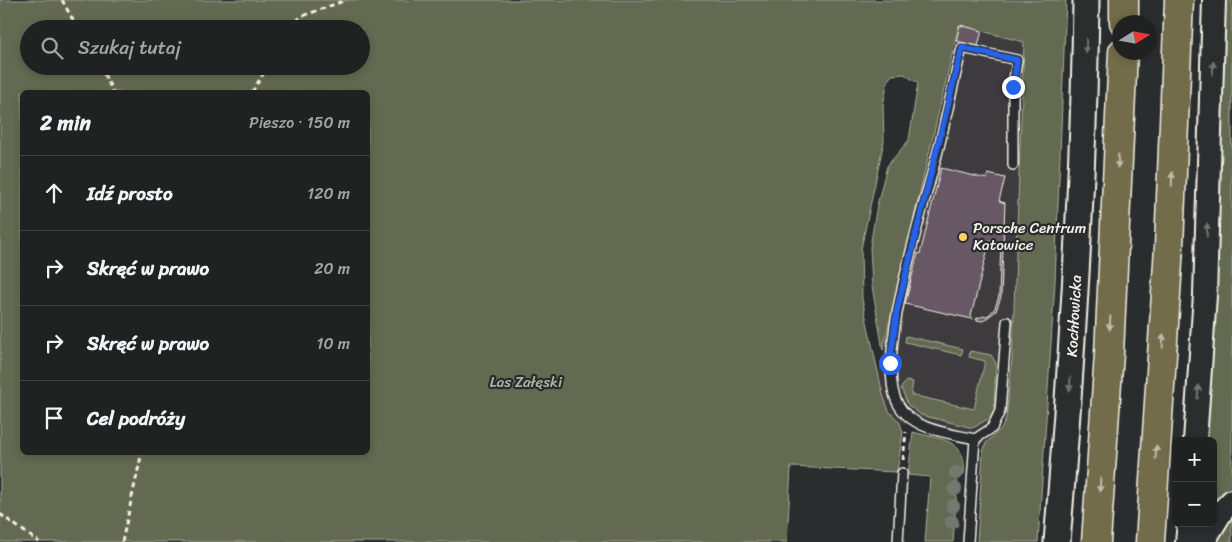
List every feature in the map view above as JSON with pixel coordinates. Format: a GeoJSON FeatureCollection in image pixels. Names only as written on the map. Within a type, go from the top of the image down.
{"type":"FeatureCollection","features":[{"type":"Feature","properties":{"kind":"highway"},"geometry":{"type":"LineString","coordinates":[[1124,0],[1124,15]]}},
{"type":"Feature","properties":{"kind":"highway"},"geometry":{"type":"LineString","coordinates":[[1150,542],[1169,247],[1179,0]]}},
{"type":"Feature","properties":{"kind":"highway"},"geometry":{"type":"LineString","coordinates":[[1096,537],[1109,354],[1123,60]]}},
{"type":"Feature","properties":{"kind":"main road","name":"Kochłowicka"},"geometry":{"type":"LineString","coordinates":[[1057,542],[1074,335],[1085,93],[1086,0]]}},
{"type":"Feature","properties":{"kind":"street"},"geometry":{"type":"LineString","coordinates":[[1194,437],[1205,295],[1214,0]]}},
{"type":"Feature","properties":{"kind":"street"},"geometry":{"type":"LineString","coordinates":[[1203,542],[1222,510],[1232,501]]}},
{"type":"Feature","properties":{"kind":"street"},"geometry":{"type":"LineString","coordinates":[[1187,542],[1189,527]]}},
{"type":"Feature","properties":{"kind":"lane"},"geometry":{"type":"LineString","coordinates":[[975,440],[915,422],[898,404],[891,385],[890,363],[897,310],[962,48],[1017,60],[1013,87],[1013,165]]}},
{"type":"Feature","properties":{"kind":"lane"},"geometry":{"type":"LineString","coordinates":[[975,440],[992,428],[1000,411],[1007,322]]}},
{"type":"Feature","properties":{"kind":"lane"},"geometry":{"type":"LineString","coordinates":[[968,542],[975,440]]}},
{"type":"Feature","properties":{"kind":"lane"},"geometry":{"type":"LineString","coordinates":[[898,542],[902,473]]}},
{"type":"Feature","properties":{"kind":"path"},"geometry":{"type":"LineString","coordinates":[[62,0],[73,20]]}},
{"type":"Feature","properties":{"kind":"path"},"geometry":{"type":"LineString","coordinates":[[298,20],[300,17],[346,0]]}},
{"type":"Feature","properties":{"kind":"path"},"geometry":{"type":"LineString","coordinates":[[104,75],[112,90]]}},
{"type":"Feature","properties":{"kind":"path"},"geometry":{"type":"LineString","coordinates":[[253,90],[262,75]]}},
{"type":"Feature","properties":{"kind":"path"},"geometry":{"type":"LineString","coordinates":[[902,473],[908,415]]}},
{"type":"Feature","properties":{"kind":"path"},"geometry":{"type":"LineString","coordinates":[[122,542],[141,455]]}},
{"type":"Feature","properties":{"kind":"path"},"geometry":{"type":"LineString","coordinates":[[0,514],[39,542]]}},
{"type":"Feature","properties":{"kind":"shaded area"},"geometry":{"type":"Polygon","coordinates":[[[962,13],[1035,32],[1018,454],[900,423],[889,411],[883,395],[879,372],[962,13]]]}},
{"type":"Feature","properties":{"kind":"green space","name":"Las Załęski"},"geometry":{"type":"Polygon","coordinates":[[[0,0],[1066,0],[1055,282],[1038,542],[977,542],[983,452],[986,443],[1002,428],[1006,419],[1012,360],[1024,42],[959,25],[883,350],[872,286],[870,247],[877,205],[887,166],[909,140],[918,83],[904,74],[892,75],[888,80],[883,105],[884,141],[861,249],[862,299],[883,395],[889,411],[900,423],[903,432],[897,472],[791,467],[787,542],[0,542],[0,0]]]}},
{"type":"Feature","properties":{"kind":"green space"},"geometry":{"type":"Polygon","coordinates":[[[1225,0],[1232,0],[1232,490],[1217,507],[1217,437],[1205,437],[1222,129],[1225,0]]]}},
{"type":"Feature","properties":{"kind":"green space"},"geometry":{"type":"Polygon","coordinates":[[[906,336],[963,349],[961,355],[905,342],[906,336]]]}},
{"type":"Feature","properties":{"kind":"green space"},"geometry":{"type":"Polygon","coordinates":[[[970,351],[991,355],[996,363],[994,409],[991,417],[973,428],[921,415],[908,405],[901,388],[906,381],[913,382],[911,395],[974,409],[985,361],[969,357],[970,351]]]}},
{"type":"Feature","properties":{"kind":"green space"},"geometry":{"type":"Polygon","coordinates":[[[913,432],[950,442],[961,453],[964,462],[964,474],[958,474],[953,542],[925,542],[930,477],[908,475],[913,432]]]}},
{"type":"Feature","properties":{"kind":"green space"},"geometry":{"type":"Polygon","coordinates":[[[1232,511],[1232,542],[1210,542],[1232,511]]]}},
{"type":"Feature","properties":{"kind":"building"},"geometry":{"type":"Polygon","coordinates":[[[960,25],[982,31],[978,46],[956,41],[960,25]]]}},
{"type":"Feature","properties":{"kind":"building"},"geometry":{"type":"Polygon","coordinates":[[[941,168],[987,179],[988,174],[1005,178],[999,201],[1005,203],[1001,297],[996,311],[983,321],[976,320],[977,318],[989,315],[995,308],[999,296],[1001,243],[990,240],[971,316],[972,319],[905,304],[918,253],[920,254],[941,168]]]}},
{"type":"Feature","properties":{"kind":"place","name":"Porsche Centrum Katowice"},"geometry":{"type":"Point","coordinates":[963,237]}},
{"type":"Feature","properties":{"kind":"route"},"geometry":{"type":"LineString","coordinates":[[890,363],[897,310],[937,155],[962,48],[1017,60],[1013,87]]}}]}
